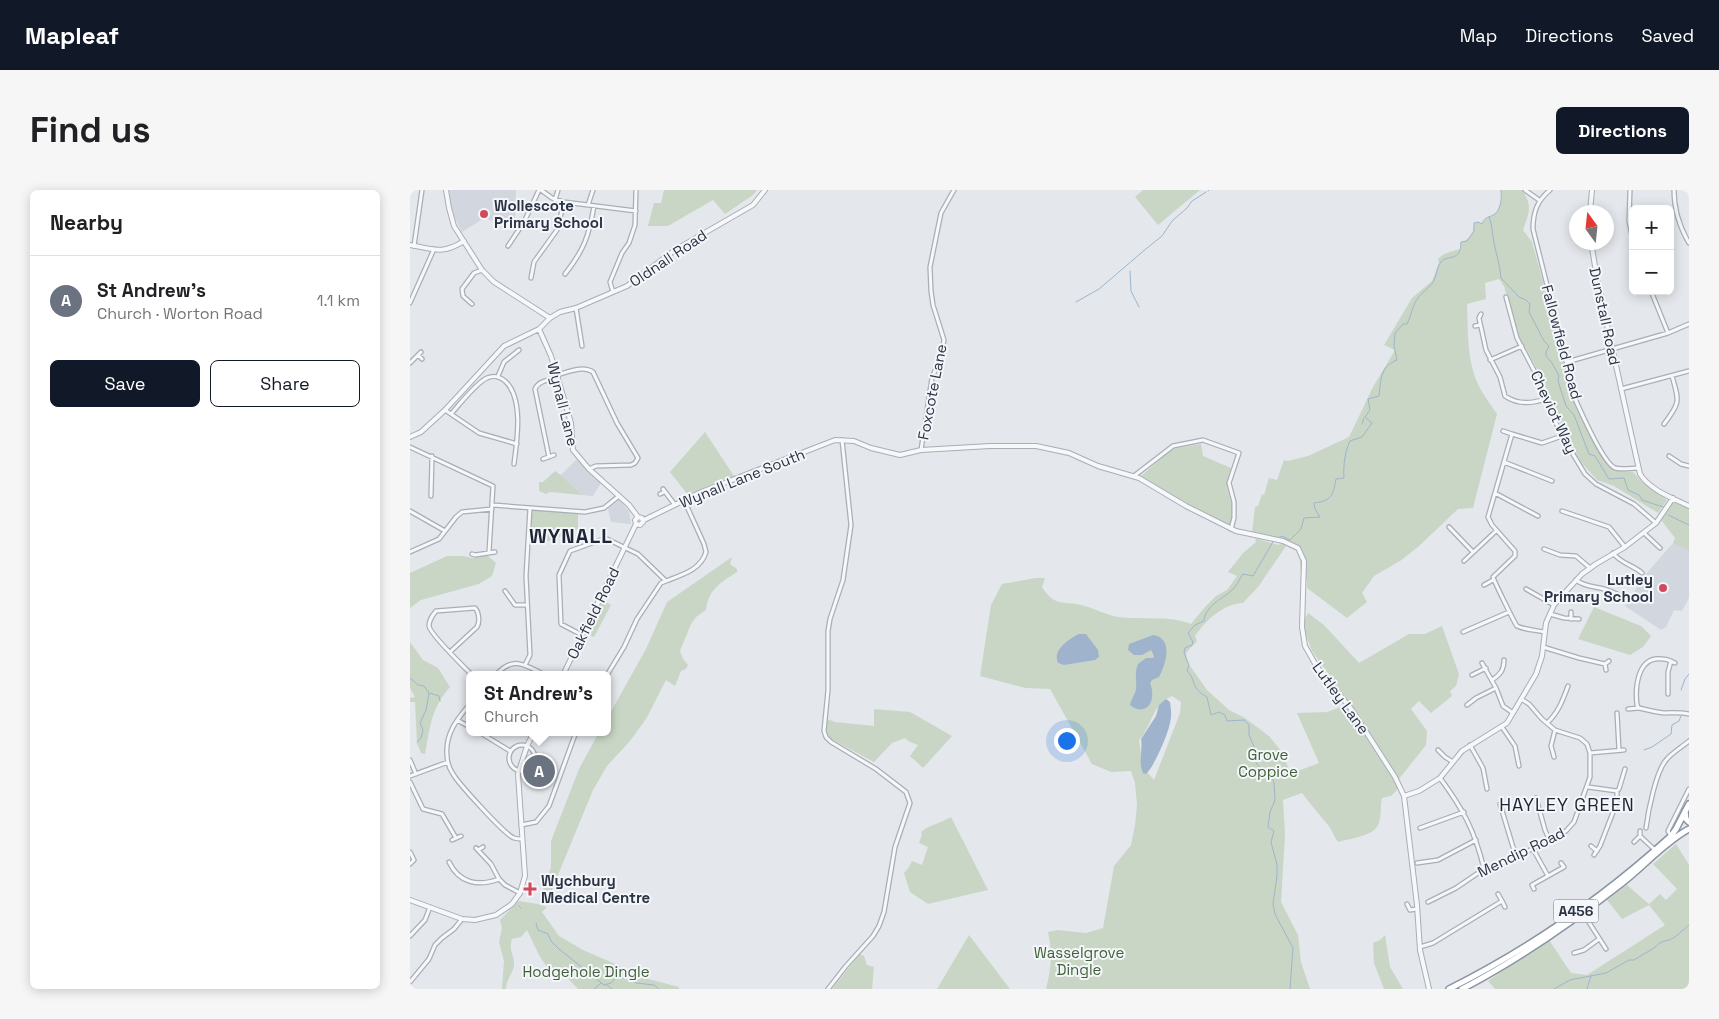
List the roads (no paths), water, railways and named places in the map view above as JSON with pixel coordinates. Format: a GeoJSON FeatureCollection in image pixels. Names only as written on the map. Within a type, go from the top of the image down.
{"type":"FeatureCollection","features":[{"type":"Feature","properties":{"kind":"highway","name":"A456"},"geometry":{"type":"LineString","coordinates":[[1449,989],[1508,957],[1595,898],[1671,836],[1689,804]]}},
{"type":"Feature","properties":{"kind":"highway"},"geometry":{"type":"LineString","coordinates":[[1685,811],[1686,819],[1689,822]]}},
{"type":"Feature","properties":{"kind":"highway","name":"A456"},"geometry":{"type":"LineString","coordinates":[[1463,989],[1532,948],[1583,913],[1634,874],[1678,836],[1689,830]]}},
{"type":"Feature","properties":{"kind":"street"},"geometry":{"type":"LineString","coordinates":[[422,190],[412,245],[434,249],[450,249],[464,241]]}},
{"type":"Feature","properties":{"kind":"street"},"geometry":{"type":"LineString","coordinates":[[446,190],[454,226],[482,270],[494,282],[550,318]]}},
{"type":"Feature","properties":{"kind":"street"},"geometry":{"type":"LineString","coordinates":[[509,243],[524,222],[540,190],[555,200],[564,202],[636,211]]}},
{"type":"Feature","properties":{"kind":"street"},"geometry":{"type":"LineString","coordinates":[[555,200],[558,190]]}},
{"type":"Feature","properties":{"kind":"street"},"geometry":{"type":"LineString","coordinates":[[588,205],[593,190]]}},
{"type":"Feature","properties":{"kind":"street"},"geometry":{"type":"LineString","coordinates":[[613,292],[610,282],[622,253],[629,243],[635,225],[636,190]]}},
{"type":"Feature","properties":{"kind":"street","name":"Oldnall Road"},"geometry":{"type":"LineString","coordinates":[[410,437],[421,432],[445,410],[504,346],[539,329],[550,318],[560,312],[576,308],[636,281],[675,250],[753,205],[765,190]]}},
{"type":"Feature","properties":{"kind":"street","name":"Foxcote Lane"},"geometry":{"type":"LineString","coordinates":[[921,450],[932,378],[941,356],[944,340],[930,291],[930,267],[941,213],[954,190]]}},
{"type":"Feature","properties":{"kind":"street"},"geometry":{"type":"LineString","coordinates":[[1526,190],[1540,200]]}},
{"type":"Feature","properties":{"kind":"street","name":"Fallowfield Road"},"geometry":{"type":"LineString","coordinates":[[1550,190],[1540,200],[1534,211],[1532,229],[1576,401],[1584,422],[1609,463],[1617,468],[1638,468]]}},
{"type":"Feature","properties":{"kind":"street"},"geometry":{"type":"LineString","coordinates":[[1591,205],[1592,190]]}},
{"type":"Feature","properties":{"kind":"street"},"geometry":{"type":"LineString","coordinates":[[1630,190],[1630,205]]}},
{"type":"Feature","properties":{"kind":"street"},"geometry":{"type":"LineString","coordinates":[[1674,190],[1676,216],[1681,230],[1689,243]]}},
{"type":"Feature","properties":{"kind":"street"},"geometry":{"type":"LineString","coordinates":[[530,275],[534,262],[550,243],[557,230],[564,202]]}},
{"type":"Feature","properties":{"kind":"street"},"geometry":{"type":"LineString","coordinates":[[567,273],[585,244],[590,232],[594,206]]}},
{"type":"Feature","properties":{"kind":"street"},"geometry":{"type":"LineString","coordinates":[[410,303],[434,249]]}},
{"type":"Feature","properties":{"kind":"street","name":"Dunstall Road"},"geometry":{"type":"LineString","coordinates":[[1592,250],[1638,468]]}},
{"type":"Feature","properties":{"kind":"street"},"geometry":{"type":"LineString","coordinates":[[472,304],[463,296],[462,289],[474,274],[482,270]]}},
{"type":"Feature","properties":{"kind":"street"},"geometry":{"type":"LineString","coordinates":[[1653,295],[1668,333]]}},
{"type":"Feature","properties":{"kind":"street","name":"Cheviot Way"},"geometry":{"type":"LineString","coordinates":[[1506,297],[1513,327],[1538,378],[1562,436],[1585,474],[1596,484],[1634,504],[1656,523]]}},
{"type":"Feature","properties":{"kind":"street"},"geometry":{"type":"LineString","coordinates":[[576,308],[583,344]]}},
{"type":"Feature","properties":{"kind":"street"},"geometry":{"type":"LineString","coordinates":[[1481,314],[1480,325],[1486,350],[1499,374],[1504,394],[1507,398],[1516,402],[1529,403],[1545,398]]}},
{"type":"Feature","properties":{"kind":"street"},"geometry":{"type":"LineString","coordinates":[[1567,362],[1668,333],[1689,324]]}},
{"type":"Feature","properties":{"kind":"street"},"geometry":{"type":"LineString","coordinates":[[1475,326],[1480,325]]}},
{"type":"Feature","properties":{"kind":"street","name":"Wynall Lane"},"geometry":{"type":"LineString","coordinates":[[539,329],[547,343],[571,423],[573,450],[589,469],[633,509],[638,517]]}},
{"type":"Feature","properties":{"kind":"street"},"geometry":{"type":"LineString","coordinates":[[1490,360],[1522,346]]}},
{"type":"Feature","properties":{"kind":"street"},"geometry":{"type":"LineString","coordinates":[[498,376],[504,362],[519,350]]}},
{"type":"Feature","properties":{"kind":"street"},"geometry":{"type":"LineString","coordinates":[[410,363],[421,352]]}},
{"type":"Feature","properties":{"kind":"street"},"geometry":{"type":"LineString","coordinates":[[418,355],[422,359]]}},
{"type":"Feature","properties":{"kind":"street"},"geometry":{"type":"LineString","coordinates":[[549,457],[535,389],[541,382],[586,369],[593,372],[617,423],[638,458],[631,465],[596,466],[589,469]]}},
{"type":"Feature","properties":{"kind":"street"},"geometry":{"type":"LineString","coordinates":[[1621,389],[1689,371]]}},
{"type":"Feature","properties":{"kind":"street"},"geometry":{"type":"LineString","coordinates":[[451,414],[484,380],[488,377],[498,376],[509,385],[514,397],[517,413],[517,444],[514,464]]}},
{"type":"Feature","properties":{"kind":"street"},"geometry":{"type":"LineString","coordinates":[[1664,424],[1674,411],[1678,401],[1672,376]]}},
{"type":"Feature","properties":{"kind":"street"},"geometry":{"type":"LineString","coordinates":[[445,410],[479,433],[517,444]]}},
{"type":"Feature","properties":{"kind":"street"},"geometry":{"type":"LineString","coordinates":[[1503,431],[1542,443],[1562,436]]}},
{"type":"Feature","properties":{"kind":"street"},"geometry":{"type":"LineString","coordinates":[[1512,434],[1488,516],[1496,531],[1515,549],[1516,554],[1495,575],[1494,580],[1517,626],[1544,632]]}},
{"type":"Feature","properties":{"kind":"street","name":"Wynall Lane South"},"geometry":{"type":"LineString","coordinates":[[644,520],[684,500],[824,444],[835,440],[842,440]]}},
{"type":"Feature","properties":{"kind":"street"},"geometry":{"type":"LineString","coordinates":[[828,989],[873,936],[879,926],[884,912],[895,847],[910,803],[906,792],[876,769],[831,742],[826,737],[824,731],[828,690],[828,631],[830,618],[843,580],[851,525],[842,440],[854,441],[892,454],[921,450],[990,446],[1036,446],[1069,453],[1098,466],[1134,476],[1231,529],[1234,518],[1234,502],[1229,483],[1239,453],[1203,440],[1173,446],[1134,476]]}},
{"type":"Feature","properties":{"kind":"street"},"geometry":{"type":"LineString","coordinates":[[410,447],[493,486],[489,552]]}},
{"type":"Feature","properties":{"kind":"street"},"geometry":{"type":"LineString","coordinates":[[543,459],[554,455]]}},
{"type":"Feature","properties":{"kind":"street"},"geometry":{"type":"LineString","coordinates":[[430,494],[432,456]]}},
{"type":"Feature","properties":{"kind":"street"},"geometry":{"type":"LineString","coordinates":[[1669,456],[1681,464],[1689,466]]}},
{"type":"Feature","properties":{"kind":"street"},"geometry":{"type":"LineString","coordinates":[[1504,462],[1546,476],[1552,481]]}},
{"type":"Feature","properties":{"kind":"street"},"geometry":{"type":"LineString","coordinates":[[1638,468],[1644,480],[1660,492],[1689,506]]}},
{"type":"Feature","properties":{"kind":"street"},"geometry":{"type":"LineString","coordinates":[[660,494],[664,490],[675,505]]}},
{"type":"Feature","properties":{"kind":"street"},"geometry":{"type":"LineString","coordinates":[[1495,493],[1538,516]]}},
{"type":"Feature","properties":{"kind":"street"},"geometry":{"type":"LineString","coordinates":[[410,552],[439,539],[462,512],[493,507],[595,511],[604,508],[620,496]]}},
{"type":"Feature","properties":{"kind":"street"},"geometry":{"type":"LineString","coordinates":[[1404,796],[1419,791],[1440,778],[1462,751],[1502,727],[1513,713],[1536,674],[1543,647],[1544,632],[1554,605],[1564,592],[1590,568],[1625,547],[1656,523],[1673,498]]}},
{"type":"Feature","properties":{"kind":"street"},"geometry":{"type":"LineString","coordinates":[[609,671],[642,611],[661,584],[701,564],[706,552],[704,544],[684,500]]}},
{"type":"Feature","properties":{"kind":"street"},"geometry":{"type":"LineString","coordinates":[[1531,512],[1534,507]]}},
{"type":"Feature","properties":{"kind":"street"},"geometry":{"type":"LineString","coordinates":[[1567,507],[1563,511],[1609,528],[1625,547]]}},
{"type":"Feature","properties":{"kind":"street"},"geometry":{"type":"LineString","coordinates":[[525,665],[530,655],[526,576],[530,508]]}},
{"type":"Feature","properties":{"kind":"street"},"geometry":{"type":"LineString","coordinates":[[410,512],[445,531]]}},
{"type":"Feature","properties":{"kind":"street"},"geometry":{"type":"LineString","coordinates":[[638,517],[644,520],[642,524],[636,524],[635,520],[638,517]]}},
{"type":"Feature","properties":{"kind":"street","name":"Oakfield Road"},"geometry":{"type":"LineString","coordinates":[[565,671],[636,524]]}},
{"type":"Feature","properties":{"kind":"street"},"geometry":{"type":"LineString","coordinates":[[1450,527],[1473,552]]}},
{"type":"Feature","properties":{"kind":"street"},"geometry":{"type":"LineString","coordinates":[[1453,531],[1459,527]]}},
{"type":"Feature","properties":{"kind":"street","name":"Lutley Lane"},"geometry":{"type":"LineString","coordinates":[[1231,529],[1283,541],[1300,551],[1304,561],[1302,627],[1305,646],[1317,667],[1352,710],[1395,777],[1404,796],[1420,947],[1429,989]]}},
{"type":"Feature","properties":{"kind":"street"},"geometry":{"type":"LineString","coordinates":[[1464,560],[1496,531]]}},
{"type":"Feature","properties":{"kind":"street"},"geometry":{"type":"LineString","coordinates":[[1644,533],[1660,548]]}},
{"type":"Feature","properties":{"kind":"street"},"geometry":{"type":"LineString","coordinates":[[582,635],[561,624],[560,571],[570,551],[573,549],[607,539],[638,554],[666,581]]}},
{"type":"Feature","properties":{"kind":"street"},"geometry":{"type":"LineString","coordinates":[[1544,549],[1550,554],[1576,556],[1590,568]]}},
{"type":"Feature","properties":{"kind":"street"},"geometry":{"type":"LineString","coordinates":[[472,554],[494,552]]}},
{"type":"Feature","properties":{"kind":"street"},"geometry":{"type":"LineString","coordinates":[[1613,554],[1619,560],[1637,568],[1642,573]]}},
{"type":"Feature","properties":{"kind":"street"},"geometry":{"type":"LineString","coordinates":[[1484,585],[1494,580]]}},
{"type":"Feature","properties":{"kind":"street"},"geometry":{"type":"LineString","coordinates":[[1576,580],[1585,586],[1607,590],[1623,597]]}},
{"type":"Feature","properties":{"kind":"street"},"geometry":{"type":"LineString","coordinates":[[1526,588],[1554,605]]}},
{"type":"Feature","properties":{"kind":"street"},"geometry":{"type":"LineString","coordinates":[[505,591],[515,605],[527,605]]}},
{"type":"Feature","properties":{"kind":"street"},"geometry":{"type":"LineString","coordinates":[[450,652],[477,627],[479,622],[478,611],[475,608],[436,612],[430,620],[429,628],[431,632],[450,652],[468,671]]}},
{"type":"Feature","properties":{"kind":"street"},"geometry":{"type":"LineString","coordinates":[[1463,632],[1509,612]]}},
{"type":"Feature","properties":{"kind":"street"},"geometry":{"type":"LineString","coordinates":[[1571,612],[1571,619]]}},
{"type":"Feature","properties":{"kind":"street"},"geometry":{"type":"LineString","coordinates":[[1550,614],[1564,618],[1579,619]]}},
{"type":"Feature","properties":{"kind":"street"},"geometry":{"type":"LineString","coordinates":[[1543,647],[1605,664],[1609,661]]}},
{"type":"Feature","properties":{"kind":"street"},"geometry":{"type":"LineString","coordinates":[[1639,708],[1636,681],[1641,669],[1652,660],[1663,659],[1673,662],[1668,672],[1668,694]]}},
{"type":"Feature","properties":{"kind":"street"},"geometry":{"type":"LineString","coordinates":[[1492,680],[1500,674],[1504,666],[1504,660]]}},
{"type":"Feature","properties":{"kind":"street"},"geometry":{"type":"LineString","coordinates":[[500,671],[512,663],[525,665],[537,671]]}},
{"type":"Feature","properties":{"kind":"street"},"geometry":{"type":"LineString","coordinates":[[1482,663],[1496,688],[1503,706],[1513,713]]}},
{"type":"Feature","properties":{"kind":"street"},"geometry":{"type":"LineString","coordinates":[[1605,664],[1606,670]]}},
{"type":"Feature","properties":{"kind":"street"},"geometry":{"type":"LineString","coordinates":[[1472,675],[1486,668]]}},
{"type":"Feature","properties":{"kind":"street"},"geometry":{"type":"LineString","coordinates":[[1467,705],[1496,688]]}},
{"type":"Feature","properties":{"kind":"street"},"geometry":{"type":"LineString","coordinates":[[1547,723],[1561,705],[1569,689]]}},
{"type":"Feature","properties":{"kind":"street"},"geometry":{"type":"LineString","coordinates":[[1521,699],[1555,730],[1583,740],[1590,752],[1624,750]]}},
{"type":"Feature","properties":{"kind":"street"},"geometry":{"type":"LineString","coordinates":[[1628,710],[1639,708],[1663,713],[1678,712],[1689,714]]}},
{"type":"Feature","properties":{"kind":"street"},"geometry":{"type":"LineString","coordinates":[[466,709],[452,727],[448,739],[448,762],[458,781],[487,814],[512,837],[522,839]]}},
{"type":"Feature","properties":{"kind":"street"},"geometry":{"type":"LineString","coordinates":[[1617,713],[1619,750]]}},
{"type":"Feature","properties":{"kind":"street"},"geometry":{"type":"LineString","coordinates":[[457,720],[466,725]]}},
{"type":"Feature","properties":{"kind":"street"},"geometry":{"type":"LineString","coordinates":[[1502,727],[1515,746],[1519,766]]}},
{"type":"Feature","properties":{"kind":"street"},"geometry":{"type":"LineString","coordinates":[[1554,757],[1551,746],[1555,730]]}},
{"type":"Feature","properties":{"kind":"street"},"geometry":{"type":"LineString","coordinates":[[486,736],[510,751]]}},
{"type":"Feature","properties":{"kind":"street"},"geometry":{"type":"LineString","coordinates":[[410,900],[462,919],[475,920],[496,916],[508,909],[520,893],[525,876],[518,771],[532,736]]}},
{"type":"Feature","properties":{"kind":"street"},"geometry":{"type":"LineString","coordinates":[[522,825],[536,822],[549,806],[575,736]]}},
{"type":"Feature","properties":{"kind":"street"},"geometry":{"type":"LineString","coordinates":[[1646,828],[1649,809],[1662,766],[1666,759],[1689,741]]}},
{"type":"Feature","properties":{"kind":"street"},"geometry":{"type":"LineString","coordinates":[[1470,745],[1483,768],[1487,789]]}},
{"type":"Feature","properties":{"kind":"street"},"geometry":{"type":"LineString","coordinates":[[510,751],[518,746],[527,746],[533,752],[534,763],[527,770],[518,771]]}},
{"type":"Feature","properties":{"kind":"street"},"geometry":{"type":"LineString","coordinates":[[1438,750],[1453,762]]}},
{"type":"Feature","properties":{"kind":"street"},"geometry":{"type":"LineString","coordinates":[[510,751],[510,762],[518,771]]}},
{"type":"Feature","properties":{"kind":"street","name":"Mendip Road"},"geometry":{"type":"LineString","coordinates":[[1428,902],[1456,888],[1474,874],[1518,857],[1572,826],[1588,787],[1591,774],[1590,752]]}},
{"type":"Feature","properties":{"kind":"street"},"geometry":{"type":"LineString","coordinates":[[1438,756],[1441,753]]}},
{"type":"Feature","properties":{"kind":"street"},"geometry":{"type":"LineString","coordinates":[[410,760],[416,774]]}},
{"type":"Feature","properties":{"kind":"street"},"geometry":{"type":"LineString","coordinates":[[410,776],[448,762]]}},
{"type":"Feature","properties":{"kind":"street"},"geometry":{"type":"LineString","coordinates":[[1591,846],[1595,853],[1600,846],[1617,802],[1617,791],[1625,769]]}},
{"type":"Feature","properties":{"kind":"street"},"geometry":{"type":"LineString","coordinates":[[1617,772],[1623,775]]}},
{"type":"Feature","properties":{"kind":"street"},"geometry":{"type":"LineString","coordinates":[[1440,778],[1464,812],[1476,840],[1484,869]]}},
{"type":"Feature","properties":{"kind":"street"},"geometry":{"type":"LineString","coordinates":[[1487,782],[1492,781]]}},
{"type":"Feature","properties":{"kind":"street"},"geometry":{"type":"LineString","coordinates":[[410,782],[422,809],[442,814],[454,839],[461,836]]}},
{"type":"Feature","properties":{"kind":"street"},"geometry":{"type":"LineString","coordinates":[[1588,787],[1617,791]]}},
{"type":"Feature","properties":{"kind":"street"},"geometry":{"type":"LineString","coordinates":[[1671,836],[1668,831],[1689,789]]}},
{"type":"Feature","properties":{"kind":"street"},"geometry":{"type":"LineString","coordinates":[[1532,804],[1537,801],[1545,830],[1550,839]]}},
{"type":"Feature","properties":{"kind":"street"},"geometry":{"type":"LineString","coordinates":[[1495,810],[1500,806],[1513,848],[1518,857]]}},
{"type":"Feature","properties":{"kind":"street"},"geometry":{"type":"LineString","coordinates":[[1420,828],[1464,812]]}},
{"type":"Feature","properties":{"kind":"street"},"geometry":{"type":"LineString","coordinates":[[1426,825],[1429,831]]}},
{"type":"Feature","properties":{"kind":"street"},"geometry":{"type":"LineString","coordinates":[[1634,842],[1640,836],[1640,831]]}},
{"type":"Feature","properties":{"kind":"street"},"geometry":{"type":"LineString","coordinates":[[1640,836],[1655,850]]}},
{"type":"Feature","properties":{"kind":"street"},"geometry":{"type":"LineString","coordinates":[[1417,864],[1438,860],[1476,840]]}},
{"type":"Feature","properties":{"kind":"street"},"geometry":{"type":"LineString","coordinates":[[483,846],[477,849],[491,864],[499,879],[505,885],[520,893]]}},
{"type":"Feature","properties":{"kind":"street"},"geometry":{"type":"LineString","coordinates":[[1533,849],[1548,876]]}},
{"type":"Feature","properties":{"kind":"street"},"geometry":{"type":"LineString","coordinates":[[410,852],[414,860],[410,864]]}},
{"type":"Feature","properties":{"kind":"street"},"geometry":{"type":"LineString","coordinates":[[449,862],[460,877],[469,882],[485,883],[499,879]]}},
{"type":"Feature","properties":{"kind":"street"},"geometry":{"type":"LineString","coordinates":[[1534,889],[1532,885],[1564,867],[1561,863]]}},
{"type":"Feature","properties":{"kind":"street"},"geometry":{"type":"LineString","coordinates":[[447,869],[451,867]]}},
{"type":"Feature","properties":{"kind":"street"},"geometry":{"type":"LineString","coordinates":[[1498,894],[1505,907]]}},
{"type":"Feature","properties":{"kind":"street"},"geometry":{"type":"LineString","coordinates":[[1420,947],[1433,943],[1502,901]]}},
{"type":"Feature","properties":{"kind":"street"},"geometry":{"type":"LineString","coordinates":[[1407,904],[1410,910],[1417,910]]}},
{"type":"Feature","properties":{"kind":"street"},"geometry":{"type":"LineString","coordinates":[[410,936],[425,920],[430,907]]}},
{"type":"Feature","properties":{"kind":"street"},"geometry":{"type":"LineString","coordinates":[[1583,913],[1606,949]]}},
{"type":"Feature","properties":{"kind":"street"},"geometry":{"type":"LineString","coordinates":[[410,982],[429,959],[435,945],[454,929],[462,919]]}},
{"type":"Feature","properties":{"kind":"street"},"geometry":{"type":"LineString","coordinates":[[1574,953],[1584,950],[1599,939]]}},
{"type":"Feature","properties":{"kind":"water"},"geometry":{"type":"Polygon","coordinates":[[[1079,634],[1086,634],[1098,650],[1099,657],[1095,660],[1064,665],[1058,663],[1057,654],[1059,649],[1079,634]]]}},
{"type":"Feature","properties":{"kind":"water"},"geometry":{"type":"Polygon","coordinates":[[[1153,635],[1160,637],[1164,641],[1166,659],[1159,677],[1150,683],[1152,695],[1149,705],[1141,709],[1130,705],[1136,689],[1137,667],[1146,658],[1153,658],[1154,656],[1151,650],[1142,655],[1134,655],[1128,650],[1129,644],[1153,635]]]}},
{"type":"Feature","properties":{"kind":"water"},"geometry":{"type":"Polygon","coordinates":[[[1166,699],[1170,702],[1171,710],[1169,728],[1157,758],[1146,774],[1143,773],[1141,765],[1141,739],[1156,716],[1159,705],[1166,699]]]}},
{"type":"Feature","properties":{"kind":"waterway"},"geometry":{"type":"LineString","coordinates":[[1278,538],[1282,536],[1290,540],[1301,529],[1304,518],[1320,517],[1314,503],[1325,501],[1331,496],[1336,479],[1344,478],[1345,459],[1350,441],[1362,437],[1372,423],[1365,417],[1370,410],[1368,399],[1379,396],[1382,374],[1387,366],[1397,360],[1394,346],[1395,333],[1403,324],[1407,324],[1416,301],[1433,282],[1441,262],[1459,253],[1461,242],[1467,241],[1474,231],[1474,223],[1482,224],[1486,218],[1497,212],[1501,203],[1501,190]]}},
{"type":"Feature","properties":{"kind":"waterway"},"geometry":{"type":"LineString","coordinates":[[1076,302],[1099,289],[1162,236],[1172,221],[1192,201],[1206,192]]}},
{"type":"Feature","properties":{"kind":"waterway"},"geometry":{"type":"LineString","coordinates":[[1489,217],[1501,278],[1519,297],[1530,304],[1529,312],[1544,341],[1549,346],[1546,356],[1559,376],[1558,381],[1566,406],[1574,415],[1589,454],[1595,456],[1609,479],[1624,478],[1628,490],[1639,495],[1642,500],[1663,507]]}},
{"type":"Feature","properties":{"kind":"waterway"},"geometry":{"type":"LineString","coordinates":[[1130,271],[1131,291],[1139,307]]}},
{"type":"Feature","properties":{"kind":"waterway"},"geometry":{"type":"LineString","coordinates":[[1362,424],[1364,418]]}},
{"type":"Feature","properties":{"kind":"waterway"},"geometry":{"type":"LineString","coordinates":[[1668,515],[1689,525]]}},
{"type":"Feature","properties":{"kind":"waterway"},"geometry":{"type":"LineString","coordinates":[[1274,540],[1253,576],[1243,574],[1233,589],[1210,607],[1204,621],[1195,625],[1188,633],[1193,642],[1192,645],[1185,648],[1184,653],[1189,665],[1187,671],[1198,691],[1207,697],[1211,715],[1219,712],[1225,715],[1227,721],[1244,720],[1249,725],[1249,735],[1256,751],[1253,758],[1259,767],[1270,772],[1274,783],[1275,800],[1270,812],[1268,827],[1274,831],[1271,842],[1277,865],[1273,904],[1275,914],[1293,948],[1290,989]]}},
{"type":"Feature","properties":{"kind":"waterway"},"geometry":{"type":"LineString","coordinates":[[1681,690],[1689,674]]}},
{"type":"Feature","properties":{"kind":"waterway"},"geometry":{"type":"LineString","coordinates":[[410,678],[418,685],[424,686],[429,693],[426,710],[420,723],[423,730],[421,738],[417,742]]}},
{"type":"Feature","properties":{"kind":"waterway"},"geometry":{"type":"LineString","coordinates":[[430,693],[439,696],[440,701]]}},
{"type":"Feature","properties":{"kind":"waterway"},"geometry":{"type":"LineString","coordinates":[[1644,750],[1671,734],[1672,725],[1679,721],[1681,716]]}},
{"type":"Feature","properties":{"kind":"waterway"},"geometry":{"type":"LineString","coordinates":[[536,923],[538,930],[548,934],[551,941],[559,949],[604,985],[611,983],[616,978],[628,978],[636,983],[654,985],[659,989]]}},
{"type":"Feature","properties":{"kind":"waterway"},"geometry":{"type":"LineString","coordinates":[[1554,989],[1570,980],[1606,973],[1629,960],[1634,960],[1661,942],[1675,937],[1689,925]]}},
{"type":"Feature","properties":{"kind":"waterway"},"geometry":{"type":"LineString","coordinates":[[1587,989],[1591,976]]}},
{"type":"Feature","properties":{"kind":"waterway"},"geometry":{"type":"LineString","coordinates":[[594,989],[601,983]]}},
{"type":"Feature","properties":{"kind":"waterway"},"geometry":{"type":"LineString","coordinates":[[607,985],[612,989]]}},
{"type":"Feature","properties":{"kind":"place","name":"Wollescote Primary School"},"geometry":{"type":"Point","coordinates":[484,214]}},
{"type":"Feature","properties":{"kind":"place","name":"Lutley Primary School"},"geometry":{"type":"Point","coordinates":[1663,588]}},
{"type":"Feature","properties":{"kind":"place","name":"St Andrew's"},"geometry":{"type":"Point","coordinates":[539,771]}},
{"type":"Feature","properties":{"kind":"place","name":"Wychbury Medical Centre"},"geometry":{"type":"Point","coordinates":[530,889]}},
{"type":"Feature","properties":{"kind":"district","name":"WYNALL"},"geometry":{"type":"Point","coordinates":[571,536]}},
{"type":"Feature","properties":{"kind":"district","name":"HAYLEY GREEN"},"geometry":{"type":"Point","coordinates":[1567,804]}},
{"type":"Feature","properties":{"kind":"park label","name":"Grove Coppice"},"geometry":{"type":"Point","coordinates":[1268,762]}},
{"type":"Feature","properties":{"kind":"park label","name":"Wasselgrove Dingle"},"geometry":{"type":"Point","coordinates":[1079,960]}},
{"type":"Feature","properties":{"kind":"park label","name":"Hodgehole Dingle"},"geometry":{"type":"Point","coordinates":[586,971]}}]}
